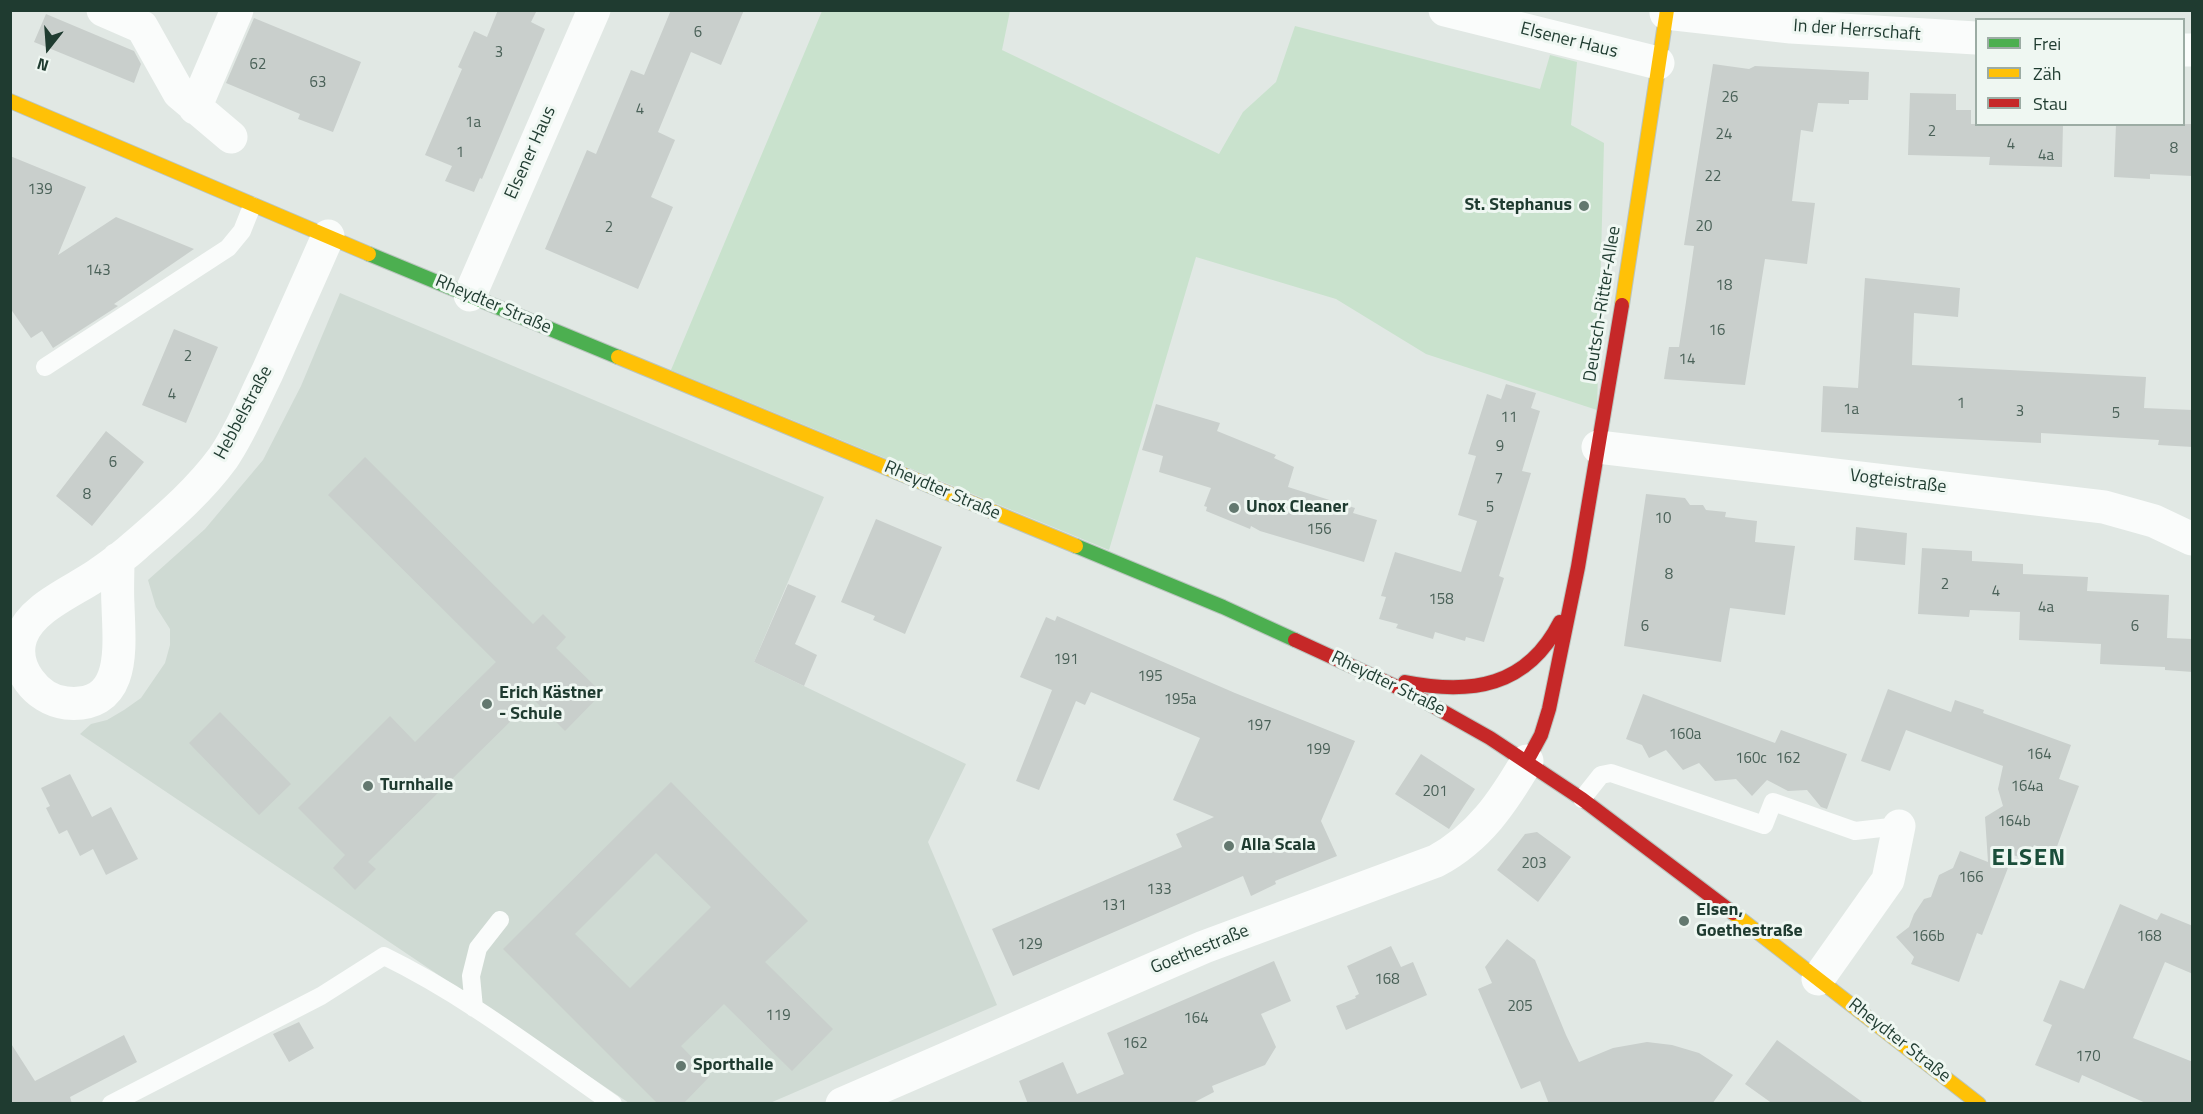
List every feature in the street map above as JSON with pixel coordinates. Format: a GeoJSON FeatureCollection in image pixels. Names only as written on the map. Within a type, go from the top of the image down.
{"type":"FeatureCollection","features":[{"type":"Feature","properties":{"kind":"main road","name":"Deutsch-Ritter-Allee"},"geometry":{"type":"LineString","coordinates":[[1527,762],[1544,727],[1571,602],[1667,12]]}},
{"type":"Feature","properties":{"kind":"main road","name":"Rheydter Straße"},"geometry":{"type":"LineString","coordinates":[[10,101],[252,206],[1223,607],[1369,673],[1451,715],[1582,799],[1979,1104]]}},
{"type":"Feature","properties":{"kind":"main road","name":"Deutsch-Ritter-Allee"},"geometry":{"type":"LineString","coordinates":[[1369,673],[1408,683],[1444,687],[1474,685],[1503,679],[1521,670],[1538,656],[1571,602]]}},
{"type":"Feature","properties":{"kind":"street"},"geometry":{"type":"LineString","coordinates":[[103,10],[142,27],[179,93],[231,136]]}},
{"type":"Feature","properties":{"kind":"street"},"geometry":{"type":"LineString","coordinates":[[195,108],[237,10]]}},
{"type":"Feature","properties":{"kind":"street","name":"Elsener Haus"},"geometry":{"type":"LineString","coordinates":[[470,295],[594,10]]}},
{"type":"Feature","properties":{"kind":"street","name":"Elsener Haus"},"geometry":{"type":"LineString","coordinates":[[1445,10],[1658,63]]}},
{"type":"Feature","properties":{"kind":"street","name":"In der Herrschaft"},"geometry":{"type":"LineString","coordinates":[[1667,12],[1791,27],[1975,38]]}},
{"type":"Feature","properties":{"kind":"street","name":"Hebbelstraße"},"geometry":{"type":"LineString","coordinates":[[118,560],[190,495],[223,457],[256,395],[328,236]]}},
{"type":"Feature","properties":{"kind":"street","name":"Vogteistraße"},"geometry":{"type":"LineString","coordinates":[[1598,447],[2104,507],[2154,521],[2193,539]]}},
{"type":"Feature","properties":{"kind":"street","name":"Goethestraße"},"geometry":{"type":"LineString","coordinates":[[842,1104],[1204,947],[1436,861],[1459,847],[1481,829],[1499,806],[1527,762]]}},
{"type":"Feature","properties":{"kind":"street"},"geometry":{"type":"LineString","coordinates":[[1818,980],[1888,880],[1899,826]]}},
{"type":"Feature","properties":{"kind":"lane"},"geometry":{"type":"LineString","coordinates":[[45,367],[228,248],[242,231],[252,206]]}},
{"type":"Feature","properties":{"kind":"lane"},"geometry":{"type":"LineString","coordinates":[[1582,799],[1601,775],[1611,773],[1764,825],[1773,802],[1855,831],[1899,826]]}},
{"type":"Feature","properties":{"kind":"lane"},"geometry":{"type":"LineString","coordinates":[[474,1008],[471,976],[478,948],[500,920]]}},
{"type":"Feature","properties":{"kind":"lane"},"geometry":{"type":"LineString","coordinates":[[111,1104],[321,996],[384,956],[427,977],[613,1104]]}},
{"type":"Feature","properties":{"kind":"shaded area","name":"Erich Kästner - Schule"},"geometry":{"type":"Polygon","coordinates":[[[340,293],[824,497],[754,662],[966,764],[928,842],[997,1005],[770,1103],[629,1103],[80,734],[91,724],[107,720],[141,698],[165,663],[170,645],[170,629],[156,607],[148,580],[205,529],[263,460],[301,386],[340,293]]]}},
{"type":"Feature","properties":{"kind":"green space"},"geometry":{"type":"Polygon","coordinates":[[[822,11],[1010,11],[1002,50],[1219,154],[1243,112],[1276,82],[1295,26],[1540,89],[1550,55],[1577,62],[1571,125],[1604,143],[1597,410],[1426,354],[1336,299],[1196,257],[1109,550],[671,370],[822,11]]]}},
{"type":"Feature","properties":{"kind":"building"},"geometry":{"type":"Polygon","coordinates":[[[498,10],[537,10],[531,22],[545,29],[482,179],[480,178],[474,192],[445,181],[452,166],[425,155],[462,69],[458,67],[474,31],[487,37],[498,10]]]}},
{"type":"Feature","properties":{"kind":"building"},"geometry":{"type":"Polygon","coordinates":[[[671,10],[744,10],[721,65],[691,52],[658,132],[675,140],[651,197],[673,207],[638,289],[545,249],[587,150],[596,154],[631,70],[644,75],[671,10]]]}},
{"type":"Feature","properties":{"kind":"building"},"geometry":{"type":"Polygon","coordinates":[[[46,14],[134,51],[141,64],[134,83],[34,42],[46,14]]]}},
{"type":"Feature","properties":{"kind":"building"},"geometry":{"type":"Polygon","coordinates":[[[254,18],[361,62],[333,132],[298,119],[300,114],[226,83],[254,18]]]}},
{"type":"Feature","properties":{"kind":"building"},"geometry":{"type":"Polygon","coordinates":[[[1713,64],[1749,69],[1755,66],[1869,72],[1868,100],[1849,100],[1849,104],[1818,103],[1813,132],[1801,130],[1792,201],[1815,203],[1807,264],[1765,259],[1745,385],[1664,379],[1669,347],[1679,347],[1686,302],[1694,246],[1684,245],[1713,64]]]}},
{"type":"Feature","properties":{"kind":"building"},"geometry":{"type":"Polygon","coordinates":[[[1910,93],[1956,94],[1956,110],[1971,110],[1971,124],[1975,126],[2063,126],[2062,167],[1989,165],[1990,157],[1908,155],[1910,93]]]}},
{"type":"Feature","properties":{"kind":"building"},"geometry":{"type":"Polygon","coordinates":[[[2193,124],[2193,176],[2150,174],[2150,179],[2114,177],[2116,126],[2193,124]]]}},
{"type":"Feature","properties":{"kind":"building"},"geometry":{"type":"Polygon","coordinates":[[[10,156],[86,187],[58,255],[116,217],[194,249],[114,304],[118,306],[53,348],[42,331],[31,338],[10,308],[10,156]]]}},
{"type":"Feature","properties":{"kind":"building"},"geometry":{"type":"Polygon","coordinates":[[[1865,278],[1960,288],[1958,317],[1914,313],[1912,365],[2146,377],[2144,408],[2193,410],[2193,447],[2158,445],[2159,440],[2041,433],[2041,443],[1821,432],[1823,386],[1858,388],[1865,278]]]}},
{"type":"Feature","properties":{"kind":"building"},"geometry":{"type":"Polygon","coordinates":[[[174,329],[218,347],[186,423],[142,405],[174,329]]]}},
{"type":"Feature","properties":{"kind":"building"},"geometry":{"type":"Polygon","coordinates":[[[1506,384],[1536,393],[1531,408],[1540,411],[1522,471],[1531,473],[1499,576],[1504,578],[1484,642],[1466,637],[1465,641],[1435,632],[1433,639],[1396,628],[1398,624],[1379,619],[1386,597],[1381,596],[1395,552],[1461,572],[1477,521],[1458,515],[1476,456],[1468,454],[1487,394],[1501,399],[1506,384]]]}},
{"type":"Feature","properties":{"kind":"building"},"geometry":{"type":"Polygon","coordinates":[[[1156,404],[1220,423],[1217,431],[1276,455],[1274,458],[1294,467],[1288,487],[1355,508],[1353,513],[1377,520],[1364,562],[1260,531],[1251,526],[1250,529],[1206,511],[1207,507],[1204,506],[1211,488],[1159,472],[1163,456],[1142,450],[1156,404]]]}},
{"type":"Feature","properties":{"kind":"building"},"geometry":{"type":"Polygon","coordinates":[[[106,431],[144,462],[92,526],[56,496],[106,431]]]}},
{"type":"Feature","properties":{"kind":"building"},"geometry":{"type":"Polygon","coordinates":[[[365,457],[533,624],[543,614],[566,637],[556,648],[602,693],[565,731],[533,699],[368,862],[376,869],[355,890],[333,868],[345,855],[298,808],[390,716],[415,742],[496,662],[328,495],[365,457]]]}},
{"type":"Feature","properties":{"kind":"building"},"geometry":{"type":"Polygon","coordinates":[[[1646,494],[1685,498],[1690,505],[1703,505],[1706,510],[1726,512],[1725,517],[1757,521],[1755,542],[1795,546],[1785,615],[1730,608],[1721,662],[1624,646],[1646,494]]]}},
{"type":"Feature","properties":{"kind":"building"},"geometry":{"type":"Polygon","coordinates":[[[876,519],[942,547],[905,634],[873,620],[875,616],[841,602],[876,519]]]}},
{"type":"Feature","properties":{"kind":"building"},"geometry":{"type":"Polygon","coordinates":[[[1856,527],[1907,533],[1905,565],[1854,560],[1856,527]]]}},
{"type":"Feature","properties":{"kind":"building"},"geometry":{"type":"Polygon","coordinates":[[[1922,548],[1972,551],[1972,561],[2023,564],[2023,574],[2088,577],[2087,591],[2169,595],[2167,638],[2193,639],[2193,672],[2165,670],[2165,667],[2100,664],[2101,644],[2019,640],[2020,612],[1970,610],[1969,617],[1918,614],[1922,548]]]}},
{"type":"Feature","properties":{"kind":"building"},"geometry":{"type":"Polygon","coordinates":[[[788,584],[816,596],[795,644],[817,655],[804,686],[754,662],[788,584]]]}},
{"type":"Feature","properties":{"kind":"building"},"geometry":{"type":"Polygon","coordinates":[[[1057,616],[1235,693],[1355,741],[1321,821],[1337,856],[1275,881],[1276,884],[1251,896],[1243,876],[1013,976],[992,929],[1182,847],[1176,834],[1214,817],[1173,800],[1200,738],[1091,692],[1085,705],[1076,701],[1039,790],[1016,781],[1052,690],[1020,677],[1046,617],[1055,621],[1057,616]]]}},
{"type":"Feature","properties":{"kind":"building"},"geometry":{"type":"Polygon","coordinates":[[[1888,689],[1951,712],[1955,700],[1984,710],[1983,713],[2071,745],[2059,779],[2079,786],[2055,852],[2034,845],[2028,860],[2013,855],[1982,935],[1977,933],[1959,982],[1911,964],[1914,957],[1896,937],[1909,927],[1924,899],[1931,897],[1939,875],[1953,868],[1960,851],[1988,862],[1985,817],[2003,806],[1998,789],[2003,766],[1906,730],[1890,771],[1861,761],[1888,689]]]}},
{"type":"Feature","properties":{"kind":"building"},"geometry":{"type":"Polygon","coordinates":[[[1643,694],[1775,743],[1781,730],[1847,754],[1827,809],[1821,807],[1807,790],[1788,791],[1767,780],[1752,796],[1736,779],[1715,781],[1699,763],[1683,770],[1666,750],[1649,758],[1642,745],[1626,739],[1643,694]]]}},
{"type":"Feature","properties":{"kind":"building"},"geometry":{"type":"Polygon","coordinates":[[[220,712],[291,784],[259,815],[189,743],[220,712]]]}},
{"type":"Feature","properties":{"kind":"building"},"geometry":{"type":"Polygon","coordinates":[[[1421,754],[1475,789],[1449,829],[1395,794],[1421,754]]]}},
{"type":"Feature","properties":{"kind":"building"},"geometry":{"type":"Polygon","coordinates":[[[70,774],[92,817],[111,807],[138,859],[106,875],[93,849],[80,856],[67,830],[59,834],[46,808],[50,806],[41,788],[70,774]]]}},
{"type":"Feature","properties":{"kind":"building"},"geometry":{"type":"Polygon","coordinates":[[[671,782],[808,921],[765,962],[833,1029],[792,1071],[724,1004],[681,1046],[710,1076],[683,1104],[658,1104],[503,949],[671,782]],[[656,853],[575,934],[630,988],[711,907],[656,853]]]}},
{"type":"Feature","properties":{"kind":"building"},"geometry":{"type":"Polygon","coordinates":[[[1537,832],[1571,857],[1538,902],[1497,870],[1525,834],[1537,832]]]}},
{"type":"Feature","properties":{"kind":"building"},"geometry":{"type":"Polygon","coordinates":[[[2120,904],[2157,920],[2161,913],[2193,926],[2193,974],[2165,962],[2133,1038],[2193,1062],[2193,1104],[2148,1104],[2082,1075],[2079,1083],[2035,1065],[2052,1025],[2043,1021],[2060,980],[2084,989],[2120,904]]]}},
{"type":"Feature","properties":{"kind":"building"},"geometry":{"type":"Polygon","coordinates":[[[1507,939],[1535,960],[1579,1062],[1613,1048],[1647,1042],[1672,1045],[1699,1053],[1733,1075],[1712,1104],[1549,1104],[1540,1081],[1521,1089],[1478,989],[1492,983],[1485,967],[1507,939]]]}},
{"type":"Feature","properties":{"kind":"building"},"geometry":{"type":"Polygon","coordinates":[[[1391,946],[1401,967],[1413,962],[1427,995],[1346,1030],[1336,1006],[1356,998],[1355,996],[1359,994],[1347,966],[1391,946]]]}},
{"type":"Feature","properties":{"kind":"building"},"geometry":{"type":"Polygon","coordinates":[[[1274,961],[1291,1001],[1261,1014],[1276,1047],[1265,1065],[1212,1086],[1214,1092],[1191,1104],[1028,1104],[1019,1081],[1063,1062],[1077,1094],[1124,1074],[1107,1033],[1274,961]]]}},
{"type":"Feature","properties":{"kind":"building"},"geometry":{"type":"Polygon","coordinates":[[[299,1022],[314,1048],[289,1062],[273,1034],[299,1022]]]}},
{"type":"Feature","properties":{"kind":"building"},"geometry":{"type":"Polygon","coordinates":[[[124,1035],[137,1062],[70,1097],[72,1104],[10,1104],[10,1042],[35,1081],[124,1035]]]}},
{"type":"Feature","properties":{"kind":"building"},"geometry":{"type":"Polygon","coordinates":[[[1777,1040],[1865,1104],[1773,1104],[1745,1084],[1777,1040]]]}},
{"type":"Feature","properties":{"kind":"traffic: fast"},"geometry":{"type":"LineString","coordinates":[[369,254],[618,357]]}},
{"type":"Feature","properties":{"kind":"traffic: fast"},"geometry":{"type":"LineString","coordinates":[[1076,546],[1223,607],[1295,640]]}},
{"type":"Feature","properties":{"kind":"traffic: slow"},"geometry":{"type":"LineString","coordinates":[[1622,305],[1667,10]]}},
{"type":"Feature","properties":{"kind":"traffic: slow"},"geometry":{"type":"LineString","coordinates":[[10,101],[369,254]]}},
{"type":"Feature","properties":{"kind":"traffic: slow"},"geometry":{"type":"LineString","coordinates":[[618,357],[1076,546]]}},
{"type":"Feature","properties":{"kind":"traffic: slow"},"geometry":{"type":"LineString","coordinates":[[1733,913],[1979,1104]]}},
{"type":"Feature","properties":{"kind":"traffic: jam"},"geometry":{"type":"LineString","coordinates":[[1527,761],[1541,735],[1549,709],[1578,567],[1622,305]]}},
{"type":"Feature","properties":{"kind":"traffic: jam"},"geometry":{"type":"LineString","coordinates":[[1405,682],[1452,687],[1474,686],[1495,681],[1514,673],[1531,661],[1547,644],[1560,622]]}},
{"type":"Feature","properties":{"kind":"traffic: jam"},"geometry":{"type":"LineString","coordinates":[[1295,640],[1412,694],[1490,738],[1582,799],[1733,913]]}},
{"type":"Feature","properties":{"kind":"place","name":"St. Stephanus"},"geometry":{"type":"Point","coordinates":[1584,206]}},
{"type":"Feature","properties":{"kind":"place","name":"Unox Cleaner"},"geometry":{"type":"Point","coordinates":[1234,508]}},
{"type":"Feature","properties":{"kind":"place","name":"Erich Kästner - Schule"},"geometry":{"type":"Point","coordinates":[487,704]}},
{"type":"Feature","properties":{"kind":"place","name":"Turnhalle"},"geometry":{"type":"Point","coordinates":[368,786]}},
{"type":"Feature","properties":{"kind":"place","name":"Alla Scala"},"geometry":{"type":"Point","coordinates":[1229,846]}},
{"type":"Feature","properties":{"kind":"place","name":"Elsen, Goethestraße"},"geometry":{"type":"Point","coordinates":[1684,921]}},
{"type":"Feature","properties":{"kind":"place","name":"Sporthalle"},"geometry":{"type":"Point","coordinates":[681,1066]}},
{"type":"Feature","properties":{"kind":"district","name":"ELSEN"},"geometry":{"type":"Point","coordinates":[2029,859]}}]}
